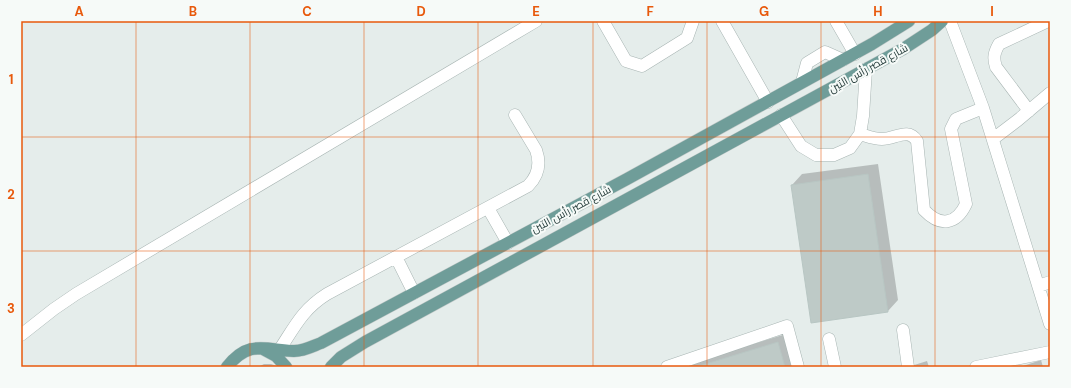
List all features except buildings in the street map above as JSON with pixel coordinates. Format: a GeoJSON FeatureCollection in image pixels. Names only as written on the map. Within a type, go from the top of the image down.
{"type":"FeatureCollection","features":[{"type":"Feature","properties":{"kind":"main road","name":"شارع قصر رأس التين"},"geometry":{"type":"LineString","coordinates":[[230,365],[246,350],[260,348],[295,351],[303,350],[321,343],[768,102],[892,33],[909,21]]}},
{"type":"Feature","properties":{"kind":"main road","name":"شارع قصر رأس التين"},"geometry":{"type":"LineString","coordinates":[[331,367],[341,357],[365,342],[903,49],[942,21]]}},
{"type":"Feature","properties":{"kind":"main road"},"geometry":{"type":"LineString","coordinates":[[260,348],[276,356],[286,367]]}},
{"type":"Feature","properties":{"kind":"street"},"geometry":{"type":"LineString","coordinates":[[21,335],[76,294],[536,21]]}},
{"type":"Feature","properties":{"kind":"street"},"geometry":{"type":"LineString","coordinates":[[603,21],[626,61],[642,66],[687,38],[693,21]]}},
{"type":"Feature","properties":{"kind":"street"},"geometry":{"type":"LineString","coordinates":[[722,21],[768,102]]}},
{"type":"Feature","properties":{"kind":"street"},"geometry":{"type":"LineString","coordinates":[[836,21],[855,54]]}},
{"type":"Feature","properties":{"kind":"street"},"geometry":{"type":"LineString","coordinates":[[950,21],[983,108],[992,139],[1044,284],[1050,324]]}},
{"type":"Feature","properties":{"kind":"street"},"geometry":{"type":"LineString","coordinates":[[1029,111],[996,67],[994,52],[999,44],[1048,21]]}},
{"type":"Feature","properties":{"kind":"street"},"geometry":{"type":"LineString","coordinates":[[781,116],[801,146],[816,155],[834,155],[850,148],[860,134],[863,116],[866,69]]}},
{"type":"Feature","properties":{"kind":"street"},"geometry":{"type":"LineString","coordinates":[[992,139],[1050,93]]}},
{"type":"Feature","properties":{"kind":"street"},"geometry":{"type":"LineString","coordinates":[[860,134],[871,138],[882,139],[893,138],[910,133],[914,136],[917,141],[924,210],[931,218],[941,222],[952,220],[961,214],[966,204],[951,129],[956,119],[983,108]]}},
{"type":"Feature","properties":{"kind":"street"},"geometry":{"type":"LineString","coordinates":[[280,349],[299,318],[317,300],[528,186],[537,174],[539,161],[536,150],[515,115]]}},
{"type":"Feature","properties":{"kind":"street"},"geometry":{"type":"LineString","coordinates":[[488,208],[508,243]]}},
{"type":"Feature","properties":{"kind":"street"},"geometry":{"type":"LineString","coordinates":[[396,257],[414,293]]}},
{"type":"Feature","properties":{"kind":"street"},"geometry":{"type":"LineString","coordinates":[[667,367],[787,326],[798,367]]}},
{"type":"Feature","properties":{"kind":"street"},"geometry":{"type":"LineString","coordinates":[[902,330],[908,367]]}},
{"type":"Feature","properties":{"kind":"street"},"geometry":{"type":"LineString","coordinates":[[829,339],[835,367]]}},
{"type":"Feature","properties":{"kind":"street"},"geometry":{"type":"LineString","coordinates":[[976,367],[1050,352]]}}]}
